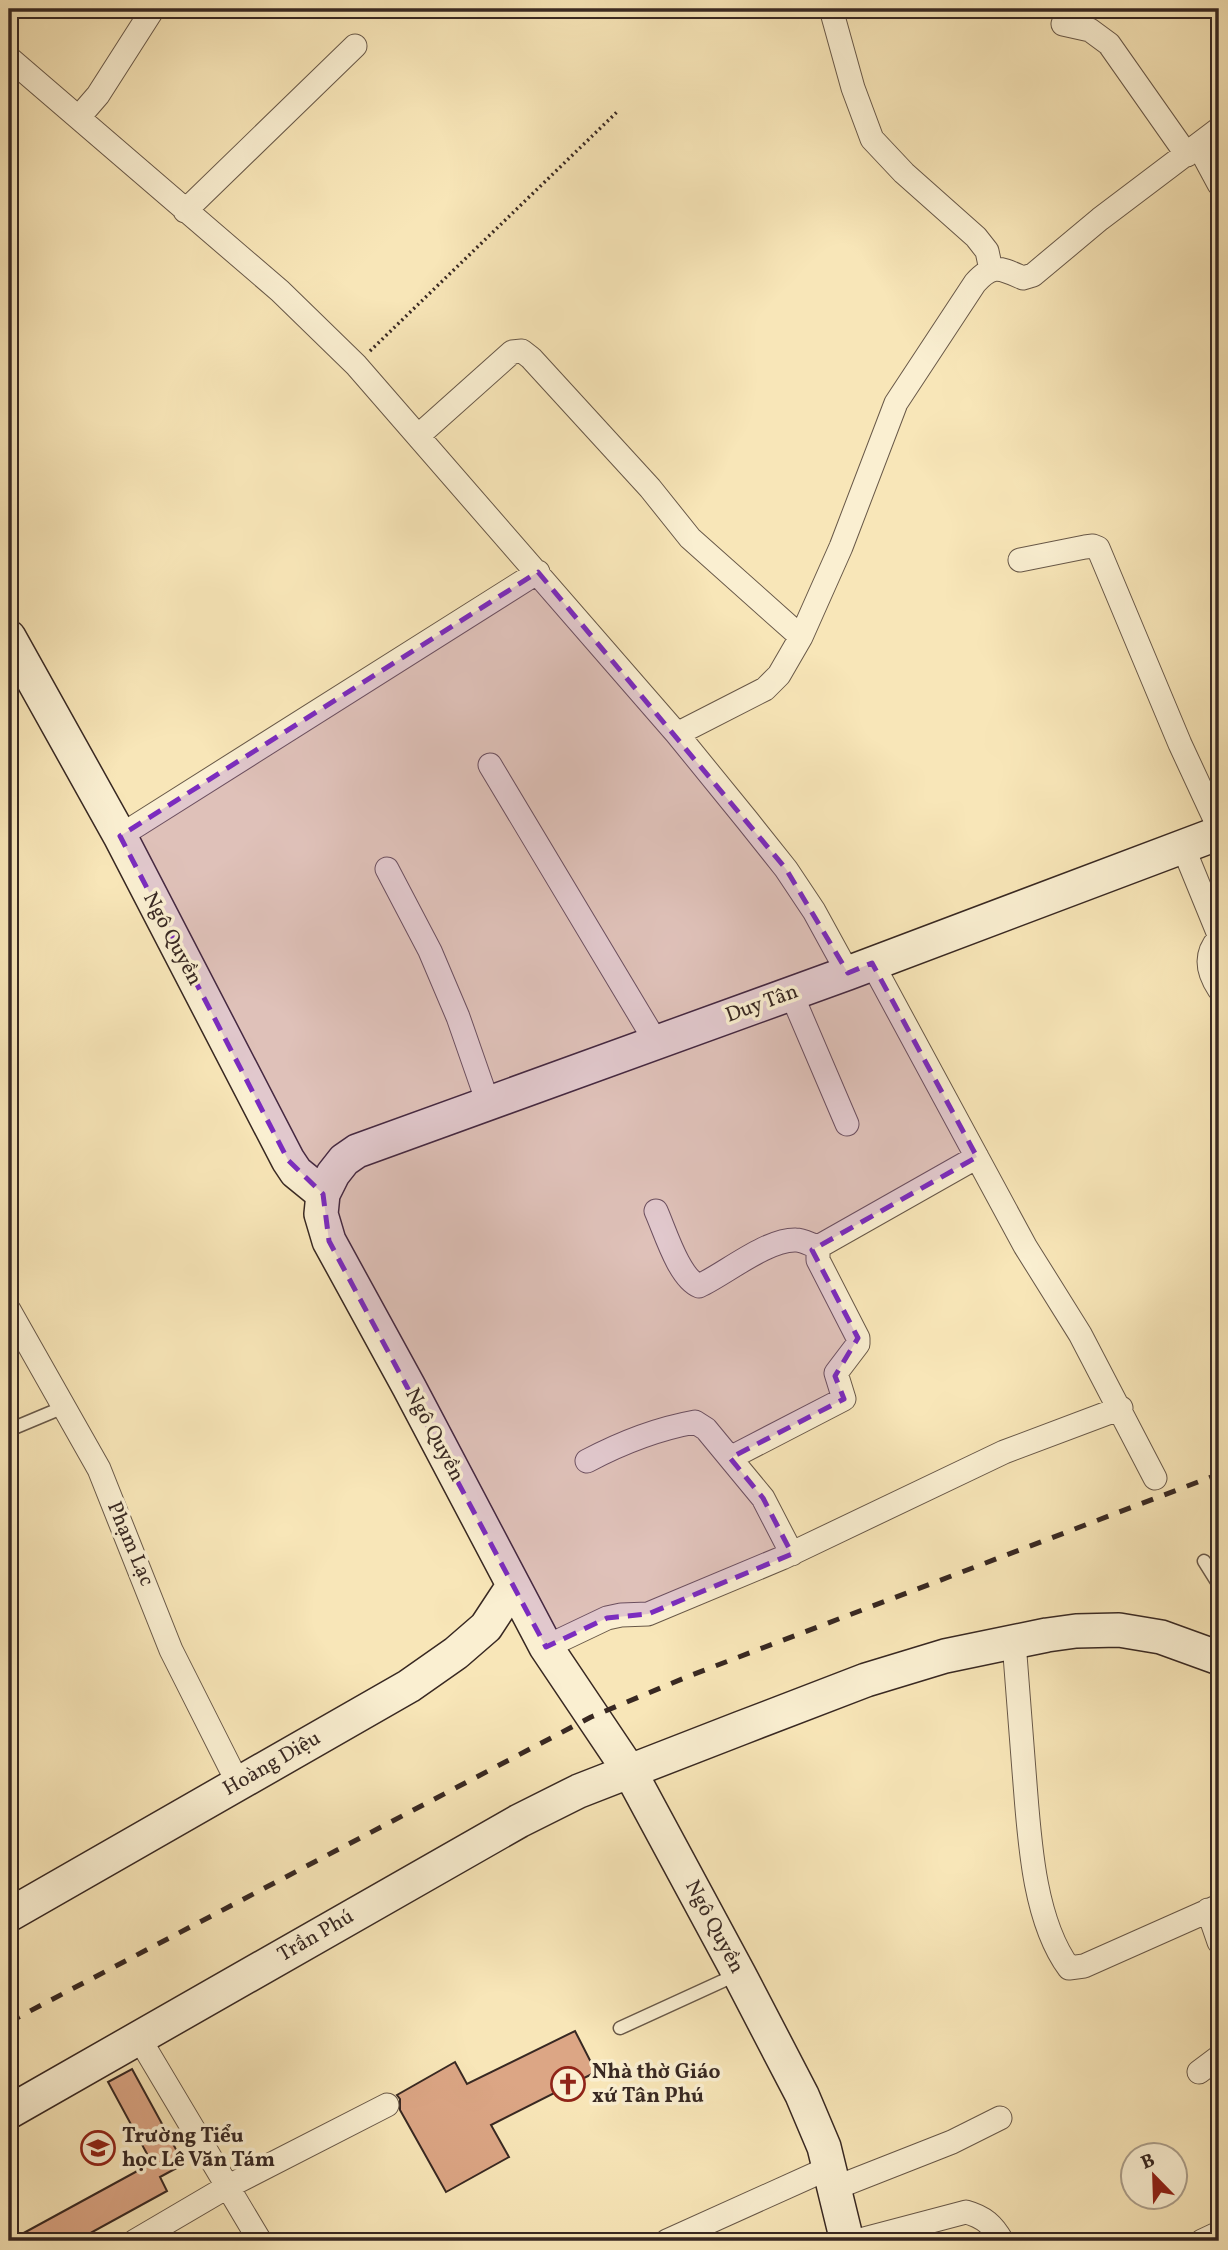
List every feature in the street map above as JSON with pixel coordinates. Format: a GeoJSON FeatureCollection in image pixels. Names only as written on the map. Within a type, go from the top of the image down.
{"type":"FeatureCollection","features":[{"type":"Feature","properties":{"kind":"street"},"geometry":{"type":"LineString","coordinates":[[79,117],[98,95],[153,9]]}},
{"type":"Feature","properties":{"kind":"street"},"geometry":{"type":"LineString","coordinates":[[831,9],[853,88],[872,139],[904,173],[976,237],[987,251],[991,270]]}},
{"type":"Feature","properties":{"kind":"street"},"geometry":{"type":"LineString","coordinates":[[1063,24],[1090,30],[1109,44],[1219,184]]}},
{"type":"Feature","properties":{"kind":"street"},"geometry":{"type":"LineString","coordinates":[[185,211],[355,47]]}},
{"type":"Feature","properties":{"kind":"street"},"geometry":{"type":"LineString","coordinates":[[9,58],[280,291],[356,365],[677,734],[786,869],[814,911],[860,968],[977,1157],[1025,1246],[1080,1334],[1121,1408],[1155,1478]]}},
{"type":"Feature","properties":{"kind":"street"},"geometry":{"type":"LineString","coordinates":[[677,734],[765,689],[779,675],[801,637],[841,547],[896,403],[975,283],[991,270],[1001,268],[1023,278],[1033,275],[1100,219],[1219,129]]}},
{"type":"Feature","properties":{"kind":"street"},"geometry":{"type":"LineString","coordinates":[[418,436],[512,352],[522,351],[650,488],[690,538],[801,637]]}},
{"type":"Feature","properties":{"kind":"street"},"geometry":{"type":"LineString","coordinates":[[1020,560],[1084,547],[1098,548],[1219,828]]}},
{"type":"Feature","properties":{"kind":"street"},"geometry":{"type":"LineString","coordinates":[[120,836],[538,572]]}},
{"type":"Feature","properties":{"kind":"street","name":"Ngô Quyền"},"geometry":{"type":"LineString","coordinates":[[9,637],[120,836],[288,1160],[296,1172],[323,1194],[321,1214],[329,1241],[545,1647],[630,1772],[739,1974],[802,2095],[824,2147],[847,2241]]}},
{"type":"Feature","properties":{"kind":"street"},"geometry":{"type":"LineString","coordinates":[[490,765],[656,1042]]}},
{"type":"Feature","properties":{"kind":"street","name":"Duy Tân"},"geometry":{"type":"LineString","coordinates":[[323,1194],[344,1160],[358,1152],[1219,834]]}},
{"type":"Feature","properties":{"kind":"street"},"geometry":{"type":"LineString","coordinates":[[1183,847],[1219,937],[1208,957],[1209,971],[1219,989]]}},
{"type":"Feature","properties":{"kind":"street"},"geometry":{"type":"LineString","coordinates":[[387,869],[430,951],[458,1017],[488,1103]]}},
{"type":"Feature","properties":{"kind":"street"},"geometry":{"type":"LineString","coordinates":[[792,993],[847,1124]]}},
{"type":"Feature","properties":{"kind":"street"},"geometry":{"type":"LineString","coordinates":[[656,1211],[684,1272],[691,1282],[699,1286],[753,1254],[777,1244],[795,1240],[817,1247],[977,1157]]}},
{"type":"Feature","properties":{"kind":"street"},"geometry":{"type":"LineString","coordinates":[[730,1458],[844,1399],[836,1373],[858,1344],[858,1338],[818,1260],[817,1247]]}},
{"type":"Feature","properties":{"kind":"street","name":"Phạm Lạc"},"geometry":{"type":"LineString","coordinates":[[9,1310],[99,1469],[172,1650],[238,1783]]}},
{"type":"Feature","properties":{"kind":"street"},"geometry":{"type":"LineString","coordinates":[[545,1647],[607,1618],[648,1614],[792,1554],[1004,1452],[1121,1408]]}},
{"type":"Feature","properties":{"kind":"street"},"geometry":{"type":"LineString","coordinates":[[587,1461],[614,1447],[667,1427],[695,1422],[706,1429],[763,1498],[792,1554]]}},
{"type":"Feature","properties":{"kind":"street","name":"Hoàng Diệu"},"geometry":{"type":"LineString","coordinates":[[9,1914],[409,1686],[456,1653],[486,1627],[513,1586]]}},
{"type":"Feature","properties":{"kind":"street","name":"Trần Phú"},"geometry":{"type":"LineString","coordinates":[[9,2112],[519,1821],[579,1791],[897,1670],[944,1656],[1076,1631],[1119,1630],[1161,1637],[1219,1658]]}},
{"type":"Feature","properties":{"kind":"street"},"geometry":{"type":"LineString","coordinates":[[1014,1642],[1031,1863],[1060,1956],[1069,1968],[1084,1966],[1214,1908],[1219,1942]]}},
{"type":"Feature","properties":{"kind":"street"},"geometry":{"type":"LineString","coordinates":[[139,2038],[260,2241]]}},
{"type":"Feature","properties":{"kind":"street"},"geometry":{"type":"LineString","coordinates":[[1199,2072],[1219,2057]]}},
{"type":"Feature","properties":{"kind":"street"},"geometry":{"type":"LineString","coordinates":[[135,2241],[227,2187],[387,2105]]}},
{"type":"Feature","properties":{"kind":"street"},"geometry":{"type":"LineString","coordinates":[[667,2241],[833,2177],[953,2142],[1000,2118]]}},
{"type":"Feature","properties":{"kind":"street"},"geometry":{"type":"LineString","coordinates":[[856,2241],[966,2212],[978,2215],[993,2227],[1002,2241]]}},
{"type":"Feature","properties":{"kind":"street"},"geometry":{"type":"LineString","coordinates":[[1202,2241],[1219,2233]]}},
{"type":"Feature","properties":{"kind":"lane"},"geometry":{"type":"LineString","coordinates":[[9,1430],[64,1407]]}},
{"type":"Feature","properties":{"kind":"lane"},"geometry":{"type":"LineString","coordinates":[[1204,1561],[1219,1585]]}},
{"type":"Feature","properties":{"kind":"lane"},"geometry":{"type":"LineString","coordinates":[[620,2028],[739,1974]]}},
{"type":"Feature","properties":{"kind":"path"},"geometry":{"type":"LineString","coordinates":[[356,365],[618,111]]}},
{"type":"Feature","properties":{"kind":"highlighted area"},"geometry":{"type":"Polygon","coordinates":[[[538,572],[786,869],[848,973],[872,963],[977,1157],[812,1250],[858,1338],[835,1376],[844,1399],[730,1458],[763,1498],[792,1554],[648,1614],[607,1618],[546,1647],[329,1241],[323,1194],[288,1160],[120,836],[538,572]]]}},
{"type":"Feature","properties":{"kind":"building"},"geometry":{"type":"Polygon","coordinates":[[[575,2031],[596,2072],[491,2125],[509,2157],[446,2192],[400,2110],[400,2099],[397,2095],[455,2062],[467,2084],[575,2031]]]}},
{"type":"Feature","properties":{"kind":"building"},"geometry":{"type":"Polygon","coordinates":[[[132,2069],[184,2164],[160,2177],[167,2191],[76,2241],[9,2241],[152,2163],[108,2082],[132,2069]]]}},
{"type":"Feature","properties":{"kind":"railway"},"geometry":{"type":"LineString","coordinates":[[9,2022],[591,1717],[689,1676],[1219,1474]]}},
{"type":"Feature","properties":{"kind":"place","name":"Nhà thờ Giáo xứ Tân Phú"},"geometry":{"type":"Point","coordinates":[568,2084]}},
{"type":"Feature","properties":{"kind":"place","name":"Trường Tiểu học Lê Văn Tám"},"geometry":{"type":"Point","coordinates":[98,2148]}}]}
